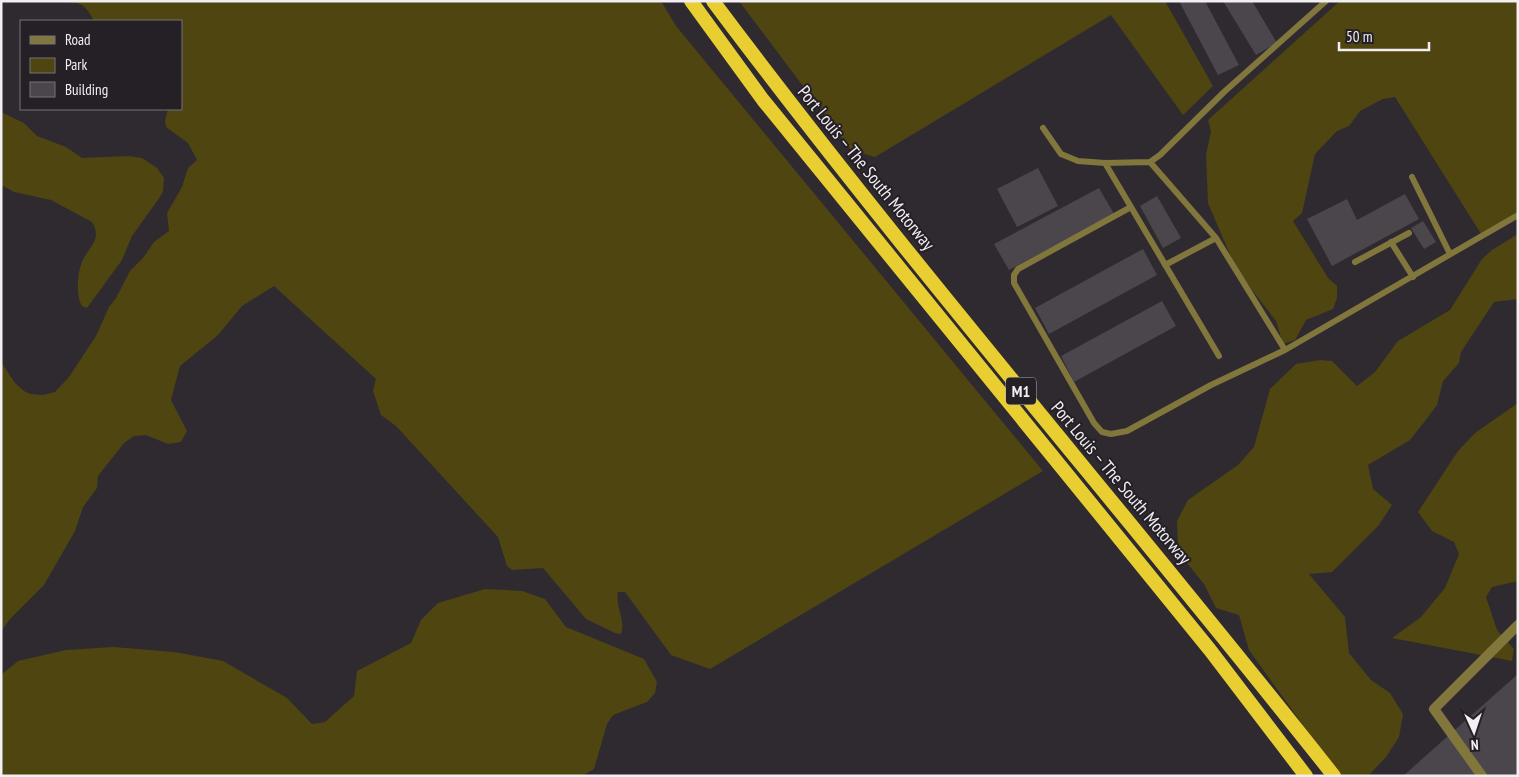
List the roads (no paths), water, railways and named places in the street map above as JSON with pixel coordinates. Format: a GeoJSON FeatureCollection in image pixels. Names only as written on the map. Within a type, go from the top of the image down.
{"type":"FeatureCollection","features":[{"type":"Feature","properties":{"kind":"highway","name":"Port Louis – The South Motorway"},"geometry":{"type":"LineString","coordinates":[[691,1],[764,100],[1210,650],[1306,776]]}},
{"type":"Feature","properties":{"kind":"highway","name":"Port Louis – The South Motorway"},"geometry":{"type":"LineString","coordinates":[[713,1],[776,86],[965,322],[1186,590],[1334,776]]}},
{"type":"Feature","properties":{"kind":"street"},"geometry":{"type":"LineString","coordinates":[[1482,776],[1434,709],[1518,625]]}},
{"type":"Feature","properties":{"kind":"lane"},"geometry":{"type":"LineString","coordinates":[[1043,128],[1061,154],[1078,161],[1104,163],[1150,162],[1160,156],[1224,92],[1326,1]]}},
{"type":"Feature","properties":{"kind":"lane"},"geometry":{"type":"LineString","coordinates":[[1150,162],[1216,238],[1285,350]]}},
{"type":"Feature","properties":{"kind":"lane"},"geometry":{"type":"LineString","coordinates":[[1104,163],[1219,356]]}},
{"type":"Feature","properties":{"kind":"lane"},"geometry":{"type":"LineString","coordinates":[[1412,177],[1450,254]]}},
{"type":"Feature","properties":{"kind":"lane"},"geometry":{"type":"LineString","coordinates":[[1131,208],[1018,269],[1014,275],[1014,283],[1094,423],[1102,432],[1111,434],[1127,431],[1211,385],[1285,350],[1518,215]]}},
{"type":"Feature","properties":{"kind":"lane"},"geometry":{"type":"LineString","coordinates":[[1355,262],[1409,233]]}},
{"type":"Feature","properties":{"kind":"lane"},"geometry":{"type":"LineString","coordinates":[[1165,265],[1216,238]]}},
{"type":"Feature","properties":{"kind":"lane"},"geometry":{"type":"LineString","coordinates":[[1391,242],[1413,277]]}}]}
